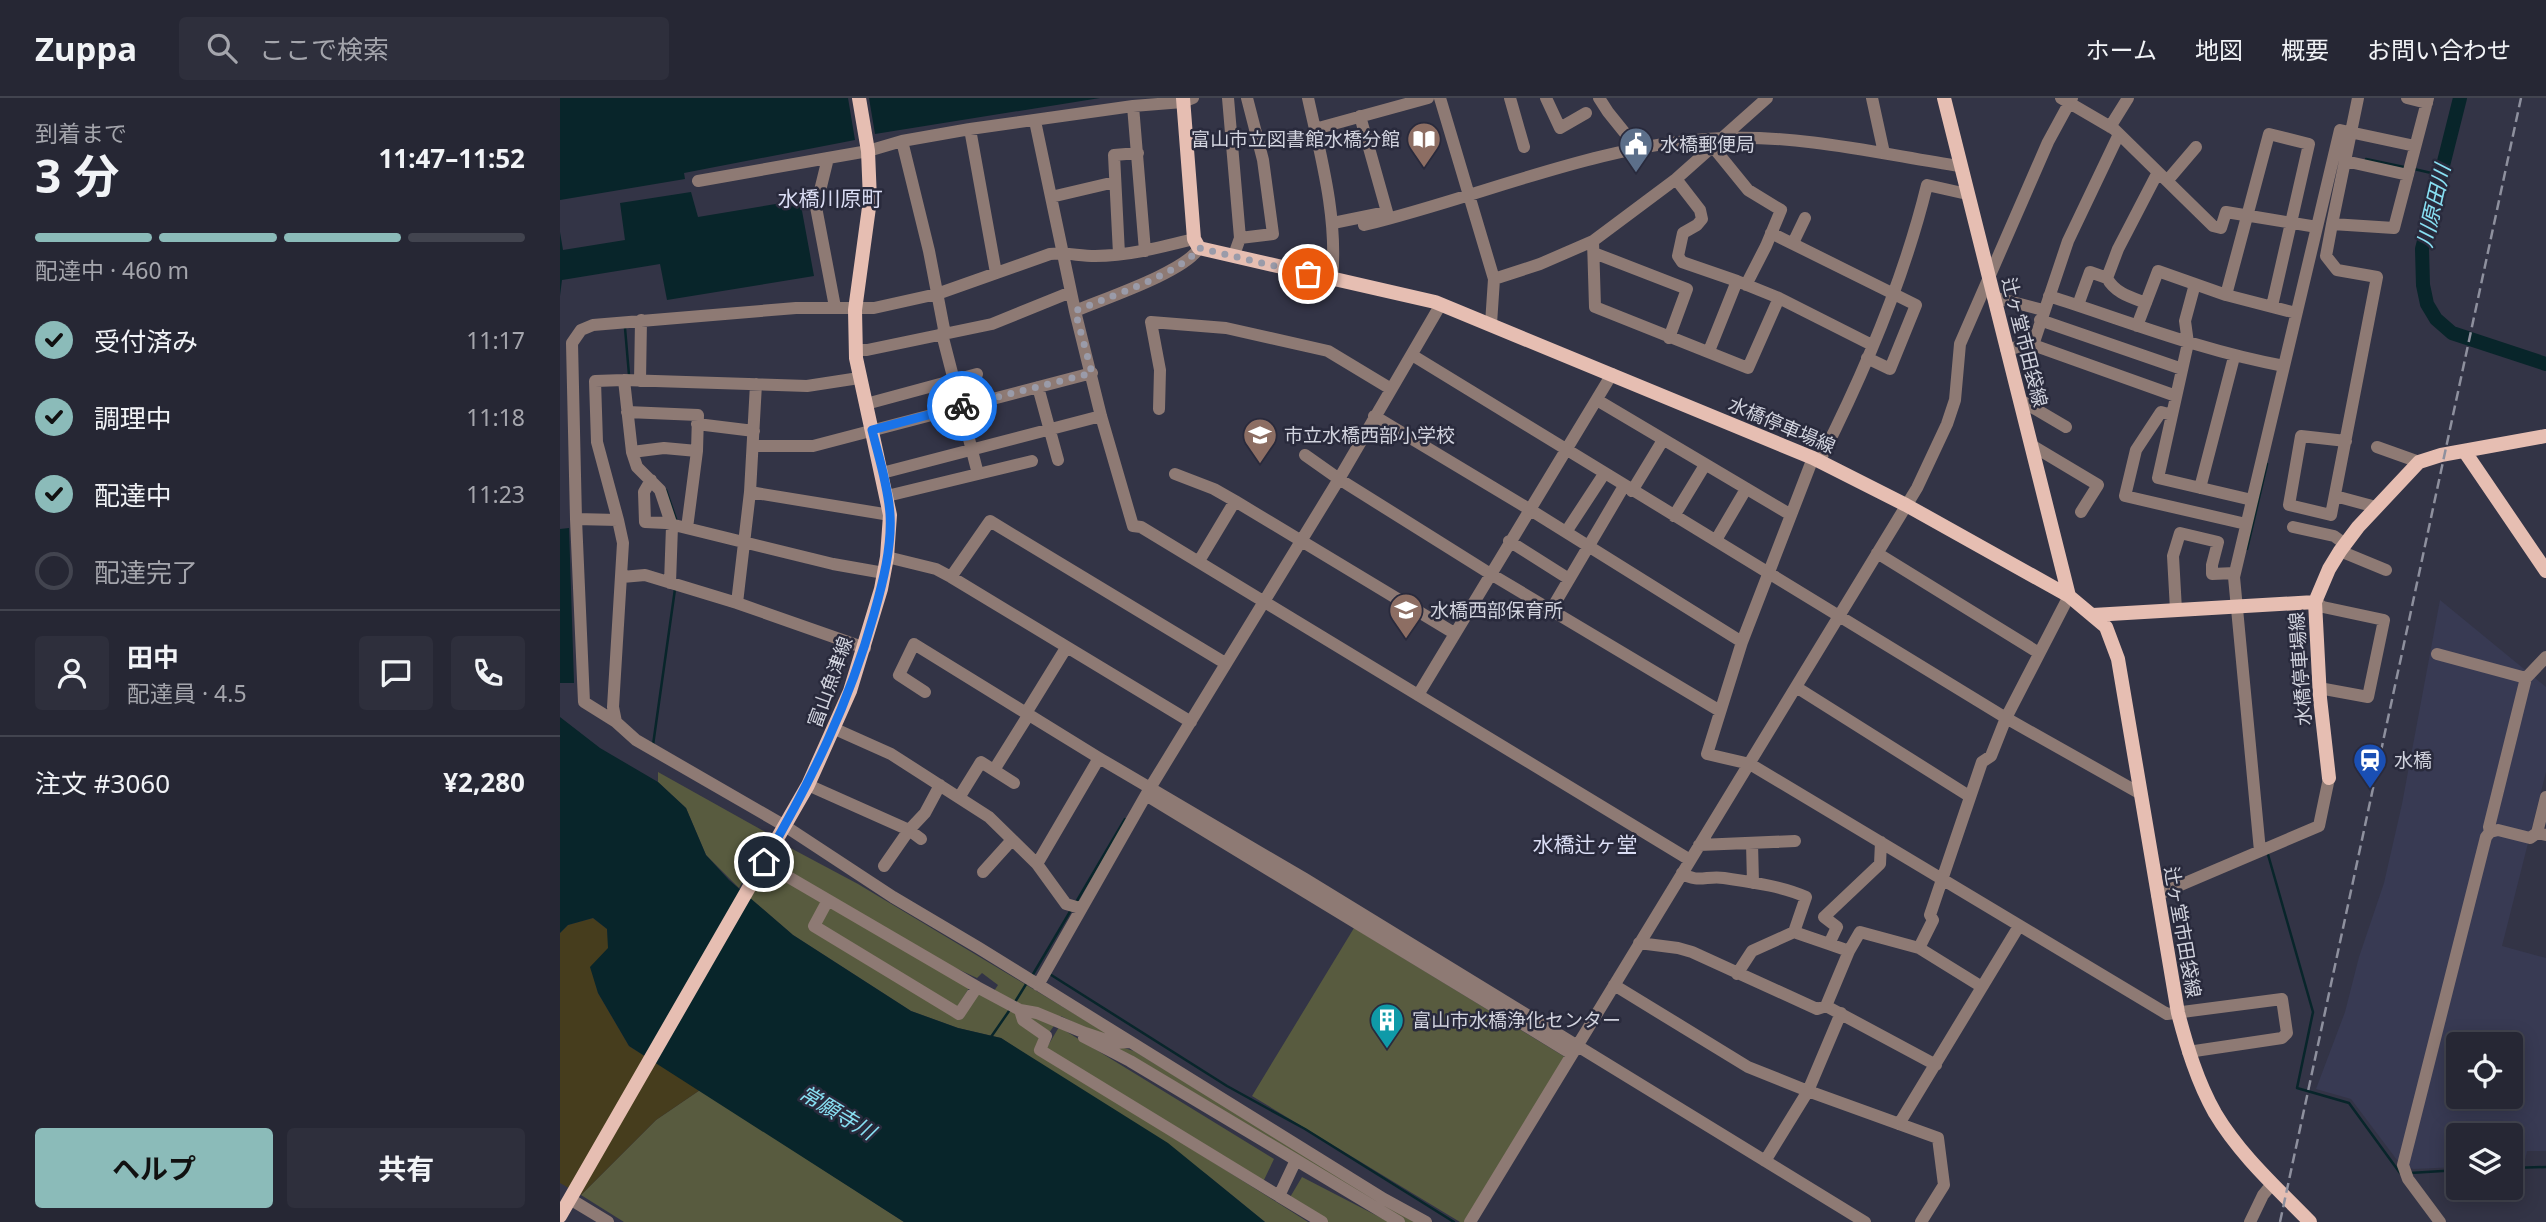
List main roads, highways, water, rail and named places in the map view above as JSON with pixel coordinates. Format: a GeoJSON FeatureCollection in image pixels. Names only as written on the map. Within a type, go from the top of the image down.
{"type":"FeatureCollection","features":[{"type":"Feature","properties":{"kind":"main road","name":"富山魚津線"},"geometry":{"type":"LineString","coordinates":[[566,1205],[808,785],[835,729],[865,648],[887,557],[890,514],[859,379],[856,349],[855,310],[870,200],[867,147],[859,98]]}},
{"type":"Feature","properties":{"kind":"main road","name":"辻ヶ堂市田袋線"},"geometry":{"type":"LineString","coordinates":[[1944,98],[2069,596]]}},
{"type":"Feature","properties":{"kind":"main road","name":"水橋停車場線"},"geometry":{"type":"LineString","coordinates":[[1186,99],[1197,243],[1234,255],[1441,304],[1612,374],[1813,458],[1906,505],[2069,596],[2094,615],[2315,601],[2319,688],[2329,778]]}},
{"type":"Feature","properties":{"kind":"main road"},"geometry":{"type":"LineString","coordinates":[[2315,601],[2342,547],[2419,462],[2441,455],[2546,436]]}},
{"type":"Feature","properties":{"kind":"main road"},"geometry":{"type":"LineString","coordinates":[[2465,452],[2546,571]]}},
{"type":"Feature","properties":{"kind":"main road","name":"辻ヶ堂市田袋線"},"geometry":{"type":"LineString","coordinates":[[2094,615],[2106,627],[2118,659],[2178,1013],[2188,1052],[2215,1113],[2235,1142],[2272,1185],[2310,1222]]}},
{"type":"Feature","properties":{"kind":"water"},"geometry":{"type":"Polygon","coordinates":[[[560,98],[848,98],[855,140],[684,173],[685,179],[560,200],[560,98]]]}},
{"type":"Feature","properties":{"kind":"water"},"geometry":{"type":"Polygon","coordinates":[[[869,98],[1100,98],[875,134],[869,98]]]}},
{"type":"Feature","properties":{"kind":"water"},"geometry":{"type":"Polygon","coordinates":[[[691,192],[698,217],[800,200],[814,276],[667,300],[660,264],[562,280],[560,296],[560,232],[563,250],[625,240],[620,203],[691,192]]]}},
{"type":"Feature","properties":{"kind":"water"},"geometry":{"type":"Polygon","coordinates":[[[569,528],[574,683],[560,683],[560,529],[569,528]]]}},
{"type":"Feature","properties":{"kind":"water","name":"常願寺川"},"geometry":{"type":"Polygon","coordinates":[[[560,717],[600,748],[658,782],[686,808],[706,855],[729,880],[793,935],[911,1011],[958,1028],[1001,1038],[1168,1143],[1265,1222],[904,1222],[629,1046],[598,993],[590,967],[608,948],[607,929],[593,918],[568,925],[560,933],[560,717]]]}},
{"type":"Feature","properties":{"kind":"waterway","name":"川原田川"},"geometry":{"type":"LineString","coordinates":[[2460,98],[2422,249],[2423,285],[2427,304],[2436,319],[2452,333],[2546,364]]}},
{"type":"Feature","properties":{"kind":"waterway"},"geometry":{"type":"LineString","coordinates":[[2366,159],[2404,167]]}},
{"type":"Feature","properties":{"kind":"waterway"},"geometry":{"type":"LineString","coordinates":[[2414,169],[2440,175]]}},
{"type":"Feature","properties":{"kind":"waterway"},"geometry":{"type":"LineString","coordinates":[[625,328],[629,375]]}},
{"type":"Feature","properties":{"kind":"waterway"},"geometry":{"type":"LineString","coordinates":[[2247,549],[2267,464]]}},
{"type":"Feature","properties":{"kind":"waterway"},"geometry":{"type":"LineString","coordinates":[[666,490],[677,522]]}},
{"type":"Feature","properties":{"kind":"waterway"},"geometry":{"type":"LineString","coordinates":[[653,745],[675,589]]}},
{"type":"Feature","properties":{"kind":"waterway"},"geometry":{"type":"LineString","coordinates":[[1075,904],[1125,819]]}},
{"type":"Feature","properties":{"kind":"waterway"},"geometry":{"type":"LineString","coordinates":[[2267,851],[2313,1012],[2297,1088],[2349,1103],[2400,1173]]}},
{"type":"Feature","properties":{"kind":"waterway"},"geometry":{"type":"LineString","coordinates":[[1032,976],[1071,910]]}},
{"type":"Feature","properties":{"kind":"waterway"},"geometry":{"type":"LineString","coordinates":[[1048,973],[1227,1086],[1305,1129],[1454,1222]]}},
{"type":"Feature","properties":{"kind":"waterway"},"geometry":{"type":"LineString","coordinates":[[1015,1002],[1028,981]]}},
{"type":"Feature","properties":{"kind":"waterway"},"geometry":{"type":"LineString","coordinates":[[991,1037],[1009,1011]]}},
{"type":"Feature","properties":{"kind":"waterway"},"geometry":{"type":"LineString","coordinates":[[2523,1168],[2546,1167]]}},
{"type":"Feature","properties":{"kind":"waterway"},"geometry":{"type":"LineString","coordinates":[[2410,1173],[2446,1171]]}},
{"type":"Feature","properties":{"kind":"railway"},"geometry":{"type":"LineString","coordinates":[[2280,1222],[2521,98]]}},
{"type":"Feature","properties":{"kind":"place","name":"富山市立図書館水橋分館"},"geometry":{"type":"Point","coordinates":[1424,169]}},
{"type":"Feature","properties":{"kind":"place","name":"水橋郵便局"},"geometry":{"type":"Point","coordinates":[1636,174]}},
{"type":"Feature","properties":{"kind":"place","name":"市立水橋西部小学校"},"geometry":{"type":"Point","coordinates":[1260,465]}},
{"type":"Feature","properties":{"kind":"place","name":"水橋西部保育所"},"geometry":{"type":"Point","coordinates":[1406,640]}},
{"type":"Feature","properties":{"kind":"place","name":"水橋"},"geometry":{"type":"Point","coordinates":[2370,790]}},
{"type":"Feature","properties":{"kind":"place","name":"富山市水橋浄化センター"},"geometry":{"type":"Point","coordinates":[1387,1050]}},
{"type":"Feature","properties":{"kind":"district","name":"水橋川原町"},"geometry":{"type":"Point","coordinates":[830,199]}},
{"type":"Feature","properties":{"kind":"district","name":"水橋辻ヶ堂"},"geometry":{"type":"Point","coordinates":[1585,845]}}]}
